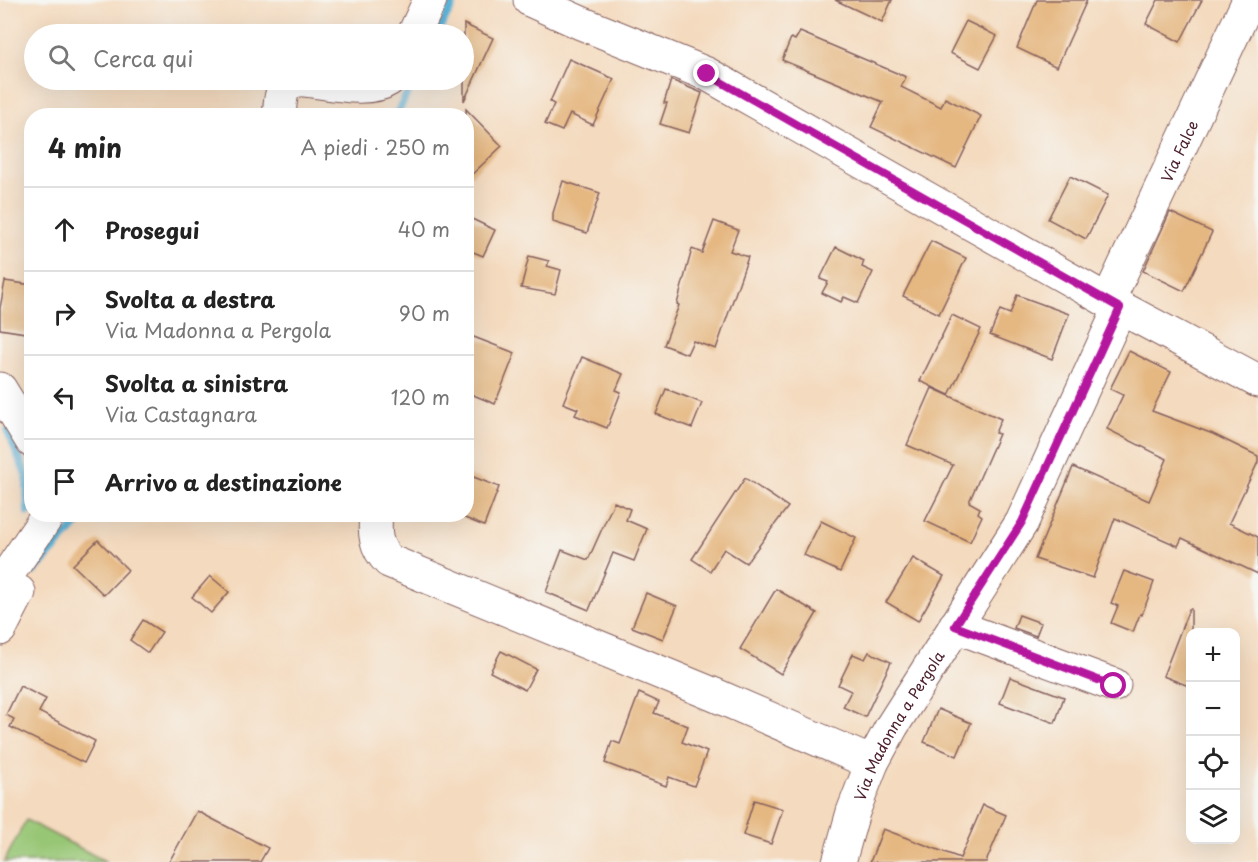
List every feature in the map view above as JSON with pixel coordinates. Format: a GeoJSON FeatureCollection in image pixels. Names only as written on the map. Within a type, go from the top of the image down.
{"type":"FeatureCollection","features":[{"type":"Feature","properties":{"kind":"street"},"geometry":{"type":"LineString","coordinates":[[419,24],[430,0]]}},
{"type":"Feature","properties":{"kind":"street"},"geometry":{"type":"LineString","coordinates":[[530,0],[707,74],[1114,305],[1258,381]]}},
{"type":"Feature","properties":{"kind":"street","name":"Via Falce"},"geometry":{"type":"LineString","coordinates":[[1114,305],[1249,0]]}},
{"type":"Feature","properties":{"kind":"street"},"geometry":{"type":"LineString","coordinates":[[280,108],[283,90]]}},
{"type":"Feature","properties":{"kind":"street","name":"Via Madonna a Pergola"},"geometry":{"type":"LineString","coordinates":[[838,862],[853,812],[872,763],[892,726],[1022,522],[1114,305]]}},
{"type":"Feature","properties":{"kind":"street"},"geometry":{"type":"LineString","coordinates":[[0,389],[24,428]]}},
{"type":"Feature","properties":{"kind":"street"},"geometry":{"type":"LineString","coordinates":[[0,629],[7,587],[44,522]]}},
{"type":"Feature","properties":{"kind":"street"},"geometry":{"type":"LineString","coordinates":[[375,522],[374,532],[380,552],[389,561],[715,695],[872,763]]}},
{"type":"Feature","properties":{"kind":"street"},"geometry":{"type":"LineString","coordinates":[[955,626],[1114,686]]}},
{"type":"Feature","properties":{"kind":"green space"},"geometry":{"type":"Polygon","coordinates":[[[26,820],[107,862],[4,862],[26,820]]]}},
{"type":"Feature","properties":{"kind":"building"},"geometry":{"type":"Polygon","coordinates":[[[835,0],[892,0],[882,22],[835,0]]]}},
{"type":"Feature","properties":{"kind":"building"},"geometry":{"type":"Polygon","coordinates":[[[1037,0],[1087,0],[1057,67],[1017,48],[1037,0]]]}},
{"type":"Feature","properties":{"kind":"building"},"geometry":{"type":"Polygon","coordinates":[[[1158,0],[1202,0],[1180,42],[1146,24],[1158,0]]]}},
{"type":"Feature","properties":{"kind":"building"},"geometry":{"type":"Polygon","coordinates":[[[966,21],[997,36],[980,68],[950,53],[966,21]]]}},
{"type":"Feature","properties":{"kind":"building"},"geometry":{"type":"Polygon","coordinates":[[[474,29],[493,38],[474,79],[474,29]]]}},
{"type":"Feature","properties":{"kind":"building"},"geometry":{"type":"Polygon","coordinates":[[[800,32],[906,77],[901,87],[941,107],[945,98],[981,116],[956,168],[871,127],[883,102],[782,60],[791,38],[795,40],[800,32]]]}},
{"type":"Feature","properties":{"kind":"building"},"geometry":{"type":"Polygon","coordinates":[[[569,59],[614,79],[593,125],[570,114],[562,131],[545,124],[554,104],[550,102],[569,59]]]}},
{"type":"Feature","properties":{"kind":"building"},"geometry":{"type":"Polygon","coordinates":[[[671,80],[702,93],[689,133],[660,124],[671,80]]]}},
{"type":"Feature","properties":{"kind":"building"},"geometry":{"type":"Polygon","coordinates":[[[464,90],[469,90],[464,101],[464,90]]]}},
{"type":"Feature","properties":{"kind":"building"},"geometry":{"type":"Polygon","coordinates":[[[474,117],[502,146],[474,172],[474,117]]]}},
{"type":"Feature","properties":{"kind":"building"},"geometry":{"type":"Polygon","coordinates":[[[1070,176],[1108,195],[1086,239],[1048,219],[1070,176]]]}},
{"type":"Feature","properties":{"kind":"building"},"geometry":{"type":"Polygon","coordinates":[[[563,181],[600,193],[587,233],[553,222],[553,213],[563,181]]]}},
{"type":"Feature","properties":{"kind":"building"},"geometry":{"type":"Polygon","coordinates":[[[1170,212],[1212,232],[1184,291],[1143,271],[1170,212]]]}},
{"type":"Feature","properties":{"kind":"building"},"geometry":{"type":"Polygon","coordinates":[[[474,220],[495,230],[483,256],[474,252],[474,220]]]}},
{"type":"Feature","properties":{"kind":"building"},"geometry":{"type":"Polygon","coordinates":[[[714,221],[738,230],[730,251],[748,257],[716,349],[693,341],[687,354],[664,345],[679,305],[677,304],[692,249],[702,253],[714,221]]]}},
{"type":"Feature","properties":{"kind":"building"},"geometry":{"type":"Polygon","coordinates":[[[931,241],[966,258],[939,314],[903,296],[931,241]]]}},
{"type":"Feature","properties":{"kind":"building"},"geometry":{"type":"Polygon","coordinates":[[[836,247],[864,261],[862,267],[873,272],[858,303],[844,297],[841,302],[822,293],[828,282],[820,279],[836,247]]]}},
{"type":"Feature","properties":{"kind":"building"},"geometry":{"type":"Polygon","coordinates":[[[529,256],[549,261],[547,266],[561,270],[555,294],[521,288],[529,256]]]}},
{"type":"Feature","properties":{"kind":"building"},"geometry":{"type":"Polygon","coordinates":[[[5,281],[24,284],[24,333],[0,329],[0,308],[5,281]]]}},
{"type":"Feature","properties":{"kind":"building"},"geometry":{"type":"Polygon","coordinates":[[[1017,295],[1069,314],[1052,359],[990,335],[1000,310],[1010,314],[1017,295]]]}},
{"type":"Feature","properties":{"kind":"building"},"geometry":{"type":"Polygon","coordinates":[[[952,315],[981,329],[949,395],[920,381],[952,315]]]}},
{"type":"Feature","properties":{"kind":"building"},"geometry":{"type":"Polygon","coordinates":[[[474,337],[515,353],[495,404],[474,395],[474,337]]]}},
{"type":"Feature","properties":{"kind":"building"},"geometry":{"type":"Polygon","coordinates":[[[1129,351],[1171,372],[1152,411],[1213,434],[1258,456],[1258,462],[1229,523],[1258,537],[1258,574],[1182,538],[1178,546],[1115,518],[1093,578],[1035,559],[1073,467],[1149,501],[1167,459],[1107,429],[1123,395],[1110,389],[1129,351]]]}},
{"type":"Feature","properties":{"kind":"building"},"geometry":{"type":"Polygon","coordinates":[[[582,357],[623,374],[616,390],[621,392],[607,428],[575,415],[578,409],[563,403],[582,357]]]}},
{"type":"Feature","properties":{"kind":"building"},"geometry":{"type":"Polygon","coordinates":[[[932,388],[1001,419],[995,433],[999,434],[969,502],[980,508],[978,513],[982,516],[970,542],[925,521],[953,465],[907,445],[932,388]]]}},
{"type":"Feature","properties":{"kind":"building"},"geometry":{"type":"Polygon","coordinates":[[[666,389],[702,403],[692,428],[656,414],[666,389]]]}},
{"type":"Feature","properties":{"kind":"building"},"geometry":{"type":"Polygon","coordinates":[[[474,477],[499,487],[484,526],[474,522],[474,477]]]}},
{"type":"Feature","properties":{"kind":"building"},"geometry":{"type":"Polygon","coordinates":[[[745,478],[788,507],[746,563],[724,549],[710,571],[692,559],[745,478]]]}},
{"type":"Feature","properties":{"kind":"building"},"geometry":{"type":"Polygon","coordinates":[[[614,502],[630,509],[626,520],[647,529],[634,561],[613,553],[589,610],[546,592],[562,550],[588,560],[614,502]]]}},
{"type":"Feature","properties":{"kind":"building"},"geometry":{"type":"Polygon","coordinates":[[[821,521],[856,538],[840,572],[804,555],[821,521]]]}},
{"type":"Feature","properties":{"kind":"building"},"geometry":{"type":"Polygon","coordinates":[[[98,540],[128,570],[104,595],[73,565],[98,540]]]}},
{"type":"Feature","properties":{"kind":"building"},"geometry":{"type":"Polygon","coordinates":[[[913,558],[944,576],[918,621],[886,602],[913,558]]]}},
{"type":"Feature","properties":{"kind":"building"},"geometry":{"type":"Polygon","coordinates":[[[1124,571],[1154,582],[1133,632],[1111,623],[1118,606],[1111,603],[1124,571]]]}},
{"type":"Feature","properties":{"kind":"building"},"geometry":{"type":"Polygon","coordinates":[[[210,576],[229,592],[211,613],[192,597],[210,576]]]}},
{"type":"Feature","properties":{"kind":"building"},"geometry":{"type":"Polygon","coordinates":[[[776,589],[817,613],[781,674],[740,649],[776,589]]]}},
{"type":"Feature","properties":{"kind":"building"},"geometry":{"type":"Polygon","coordinates":[[[646,593],[677,606],[663,639],[632,627],[646,593]]]}},
{"type":"Feature","properties":{"kind":"building"},"geometry":{"type":"Polygon","coordinates":[[[1189,609],[1191,609],[1191,628],[1186,628],[1186,685],[1163,676],[1189,609]]]}},
{"type":"Feature","properties":{"kind":"building"},"geometry":{"type":"Polygon","coordinates":[[[1019,615],[1041,623],[1036,636],[1014,628],[1019,615]]]}},
{"type":"Feature","properties":{"kind":"building"},"geometry":{"type":"Polygon","coordinates":[[[143,620],[162,632],[148,653],[130,640],[143,620]]]}},
{"type":"Feature","properties":{"kind":"building"},"geometry":{"type":"Polygon","coordinates":[[[501,651],[536,669],[525,690],[490,672],[501,651]]]}},
{"type":"Feature","properties":{"kind":"building"},"geometry":{"type":"Polygon","coordinates":[[[869,652],[891,662],[865,717],[843,707],[851,691],[838,685],[853,654],[865,659],[869,652]]]}},
{"type":"Feature","properties":{"kind":"building"},"geometry":{"type":"Polygon","coordinates":[[[1010,677],[1064,697],[1055,723],[1000,703],[1010,677]]]}},
{"type":"Feature","properties":{"kind":"building"},"geometry":{"type":"Polygon","coordinates":[[[20,686],[46,699],[39,712],[95,741],[84,763],[10,727],[14,719],[6,715],[20,686]]]}},
{"type":"Feature","properties":{"kind":"building"},"geometry":{"type":"Polygon","coordinates":[[[639,693],[659,702],[654,713],[688,726],[682,742],[707,752],[694,786],[669,777],[666,786],[605,763],[612,741],[620,744],[639,693]]]}},
{"type":"Feature","properties":{"kind":"building"},"geometry":{"type":"Polygon","coordinates":[[[938,709],[971,723],[957,756],[924,742],[938,709]]]}},
{"type":"Feature","properties":{"kind":"building"},"geometry":{"type":"Polygon","coordinates":[[[754,800],[783,809],[771,844],[743,835],[754,800]]]}},
{"type":"Feature","properties":{"kind":"building"},"geometry":{"type":"Polygon","coordinates":[[[983,805],[1006,815],[986,862],[870,862],[883,829],[960,858],[983,805]]]}},
{"type":"Feature","properties":{"kind":"building"},"geometry":{"type":"Polygon","coordinates":[[[197,811],[268,848],[260,862],[169,862],[197,811]]]}},
{"type":"Feature","properties":{"kind":"waterway"},"geometry":{"type":"LineString","coordinates":[[442,24],[455,0]]}},
{"type":"Feature","properties":{"kind":"waterway"},"geometry":{"type":"LineString","coordinates":[[400,108],[409,90]]}},
{"type":"Feature","properties":{"kind":"waterway"},"geometry":{"type":"LineString","coordinates":[[8,431],[24,470]]}},
{"type":"Feature","properties":{"kind":"waterway"},"geometry":{"type":"LineString","coordinates":[[34,571],[79,522]]}},
{"type":"Feature","properties":{"kind":"route"},"geometry":{"type":"LineString","coordinates":[[707,74],[1120,308],[1022,522],[955,626],[1114,686]]}}]}
